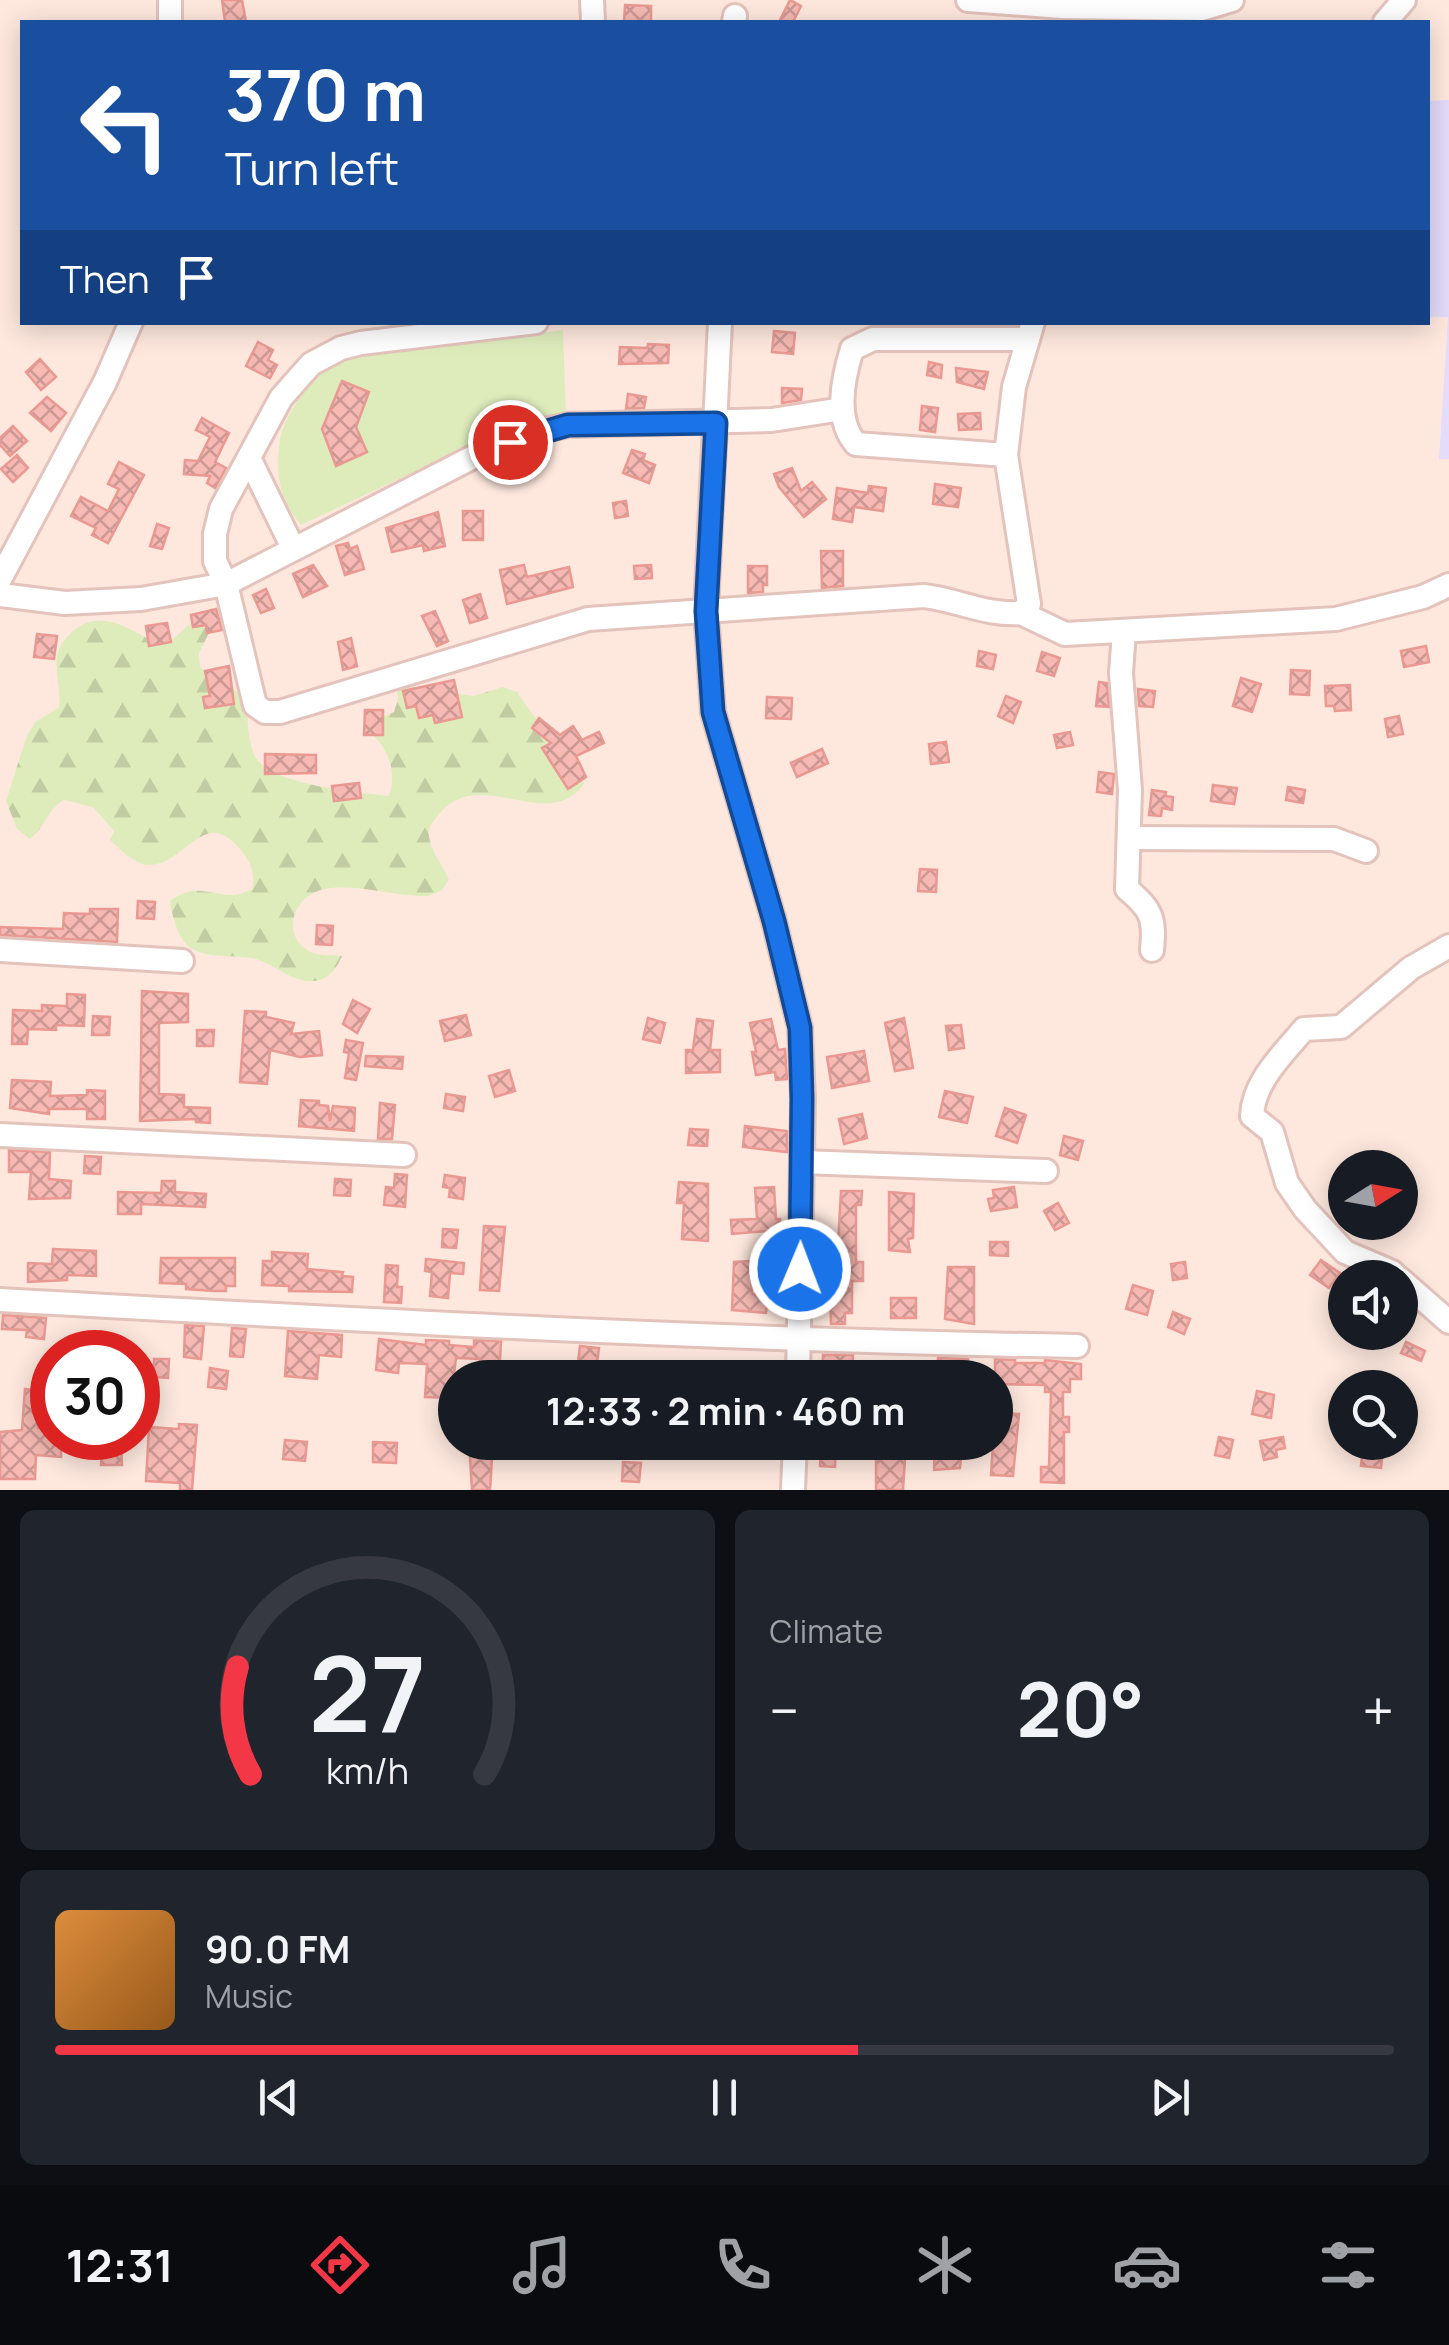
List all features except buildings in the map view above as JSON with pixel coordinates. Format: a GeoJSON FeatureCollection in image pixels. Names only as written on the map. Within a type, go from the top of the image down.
{"type":"FeatureCollection","features":[{"type":"Feature","properties":{"kind":"street"},"geometry":{"type":"LineString","coordinates":[[968,0],[1062,10],[1202,9],[1232,0]]}},
{"type":"Feature","properties":{"kind":"street"},"geometry":{"type":"LineString","coordinates":[[1387,20],[1404,0]]}},
{"type":"Feature","properties":{"kind":"street"},"geometry":{"type":"LineString","coordinates":[[0,579],[105,382],[129,325]]}},
{"type":"Feature","properties":{"kind":"street"},"geometry":{"type":"LineString","coordinates":[[510,325],[360,342],[341,348],[312,364],[281,398],[222,510],[215,534],[215,561],[226,584],[255,704],[266,712],[280,712],[372,686],[588,619],[924,596],[954,600],[997,614],[1022,613],[1065,634],[1336,618],[1423,597],[1449,585]]}},
{"type":"Feature","properties":{"kind":"street"},"geometry":{"type":"LineString","coordinates":[[720,325],[706,611],[713,712],[800,1028],[799,1360]]}},
{"type":"Feature","properties":{"kind":"street"},"geometry":{"type":"LineString","coordinates":[[1006,455],[856,444],[847,434],[842,409],[852,349],[873,339],[1030,331],[1014,386],[1006,455],[1029,604],[1022,613]]}},
{"type":"Feature","properties":{"kind":"street"},"geometry":{"type":"LineString","coordinates":[[0,595],[64,603],[122,600],[226,584],[485,451],[535,432],[568,425],[772,420],[842,409]]}},
{"type":"Feature","properties":{"kind":"street"},"geometry":{"type":"LineString","coordinates":[[249,458],[293,548]]}},
{"type":"Feature","properties":{"kind":"street"},"geometry":{"type":"LineString","coordinates":[[1124,631],[1121,674],[1130,790],[1127,889],[1155,921],[1152,950]]}},
{"type":"Feature","properties":{"kind":"street"},"geometry":{"type":"LineString","coordinates":[[1129,838],[1334,838],[1366,851]]}},
{"type":"Feature","properties":{"kind":"street"},"geometry":{"type":"LineString","coordinates":[[1364,1260],[1345,1252],[1305,1209],[1287,1183],[1272,1132],[1252,1116],[1252,1100],[1272,1067],[1304,1029],[1340,1027],[1411,968],[1449,946]]}},
{"type":"Feature","properties":{"kind":"street"},"geometry":{"type":"LineString","coordinates":[[0,950],[182,961]]}},
{"type":"Feature","properties":{"kind":"street"},"geometry":{"type":"LineString","coordinates":[[0,1135],[404,1156]]}},
{"type":"Feature","properties":{"kind":"street"},"geometry":{"type":"LineString","coordinates":[[802,1162],[1046,1172]]}},
{"type":"Feature","properties":{"kind":"street"},"geometry":{"type":"LineString","coordinates":[[1418,1295],[1449,1322]]}},
{"type":"Feature","properties":{"kind":"street"},"geometry":{"type":"LineString","coordinates":[[0,1300],[488,1327],[1077,1346]]}},
{"type":"Feature","properties":{"kind":"street"},"geometry":{"type":"LineString","coordinates":[[793,1490],[794,1460]]}},
{"type":"Feature","properties":{"kind":"shaded area"},"geometry":{"type":"Polygon","coordinates":[[[1449,100],[1449,459],[1439,459],[1448,317],[1430,317],[1430,101],[1449,100]]]}},
{"type":"Feature","properties":{"kind":"green space"},"geometry":{"type":"Polygon","coordinates":[[[563,330],[566,415],[484,439],[301,525],[280,485],[280,439],[300,397],[325,370],[344,360],[381,352],[563,330]],[[342,381],[322,429],[336,466],[367,452],[356,427],[369,392],[342,381]]]}},
{"type":"Feature","properties":{"kind":"green space"},"geometry":{"type":"Polygon","coordinates":[[[195,619],[212,627],[199,653],[200,667],[246,698],[253,752],[274,772],[313,785],[389,796],[389,760],[368,729],[394,712],[396,684],[473,696],[503,687],[517,692],[533,715],[565,744],[584,784],[568,798],[551,803],[492,796],[472,796],[454,802],[429,831],[449,880],[441,891],[415,896],[338,888],[325,889],[305,899],[294,917],[295,937],[311,952],[342,956],[324,978],[306,981],[256,959],[193,950],[183,941],[170,901],[192,891],[230,895],[252,889],[251,866],[229,839],[217,833],[206,834],[162,862],[143,864],[110,840],[114,831],[93,807],[64,800],[30,839],[17,829],[6,801],[27,735],[35,722],[59,707],[57,659],[60,647],[71,633],[92,621],[103,621],[156,643],[173,639],[195,619]]]}},
{"type":"Feature","properties":{"kind":"route"},"geometry":{"type":"LineString","coordinates":[[510,442],[568,425],[716,423],[706,611],[713,712],[789,975],[800,1028],[800,1269]]}}]}
